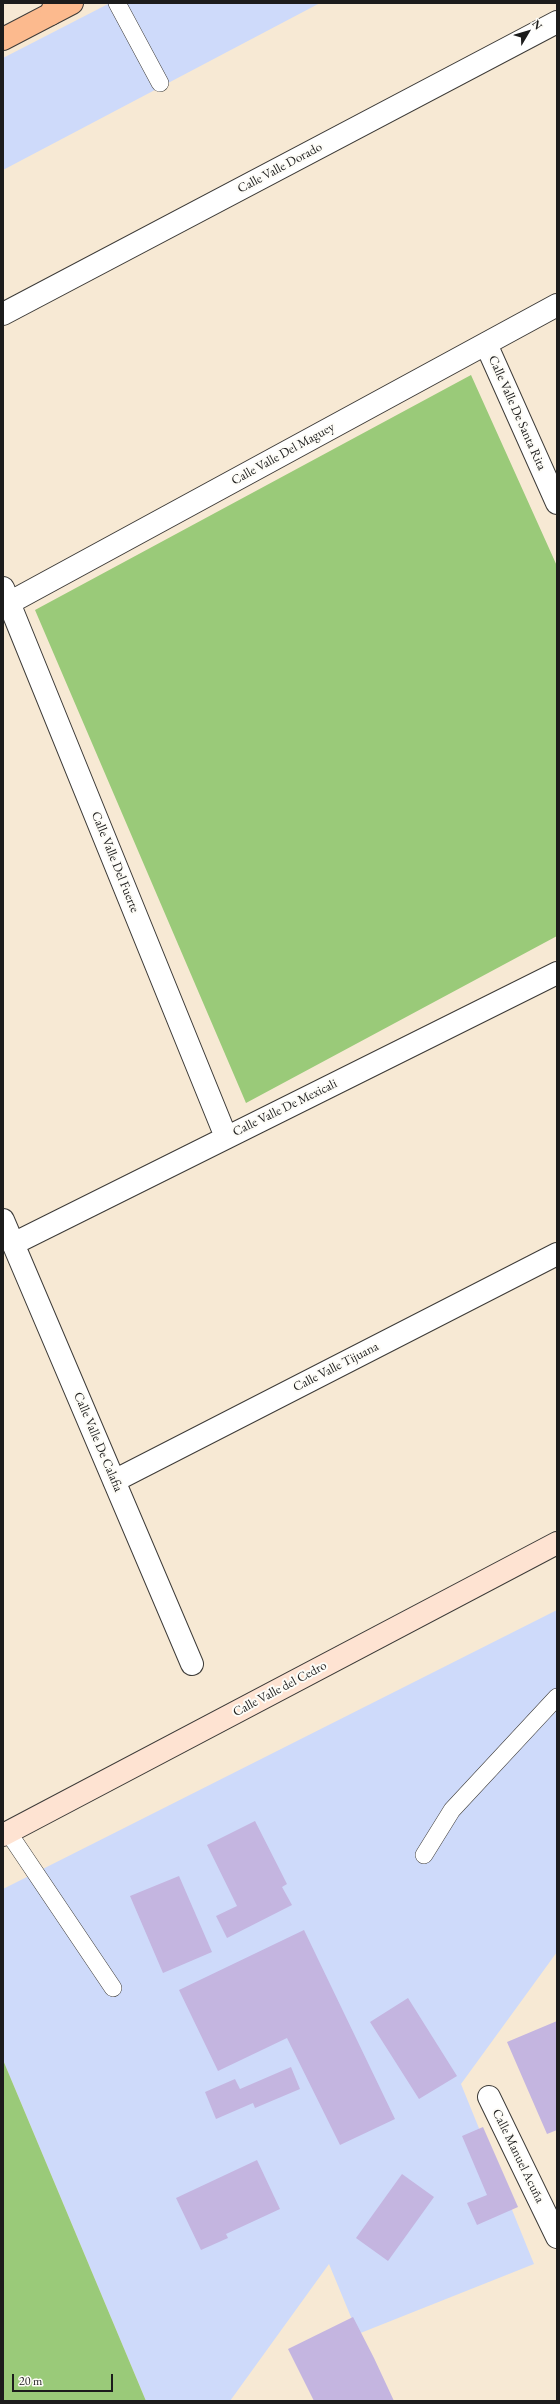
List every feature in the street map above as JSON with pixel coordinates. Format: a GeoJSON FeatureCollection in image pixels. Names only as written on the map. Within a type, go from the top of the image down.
{"type":"FeatureCollection","features":[{"type":"Feature","properties":{"kind":"main road"},"geometry":{"type":"LineString","coordinates":[[3,39],[53,9],[72,3]]}},
{"type":"Feature","properties":{"kind":"street","name":"Calle Valle Dorado"},"geometry":{"type":"LineString","coordinates":[[3,314],[557,22]]}},
{"type":"Feature","properties":{"kind":"street","name":"Calle Valle Del Maguey"},"geometry":{"type":"LineString","coordinates":[[6,595],[486,344],[557,305]]}},
{"type":"Feature","properties":{"kind":"street","name":"Calle Valle De Santa Rita"},"geometry":{"type":"LineString","coordinates":[[486,344],[557,504]]}},
{"type":"Feature","properties":{"kind":"street","name":"Calle Valle Del Fuerte"},"geometry":{"type":"LineString","coordinates":[[6,595],[226,1137]]}},
{"type":"Feature","properties":{"kind":"street","name":"Calle Valle De Mexicali"},"geometry":{"type":"LineString","coordinates":[[13,1244],[557,973]]}},
{"type":"Feature","properties":{"kind":"street","name":"Calle Valle De Calafia"},"geometry":{"type":"LineString","coordinates":[[3,1220],[192,1664]]}},
{"type":"Feature","properties":{"kind":"street","name":"Calle Valle Tijuana"},"geometry":{"type":"LineString","coordinates":[[114,1481],[557,1254]]}},
{"type":"Feature","properties":{"kind":"street","name":"Calle Valle del Cedro"},"geometry":{"type":"LineString","coordinates":[[5,1833],[557,1544]]}},
{"type":"Feature","properties":{"kind":"street","name":"Calle Manuel Acuña"},"geometry":{"type":"LineString","coordinates":[[489,2097],[557,2237]]}},
{"type":"Feature","properties":{"kind":"lane"},"geometry":{"type":"LineString","coordinates":[[117,3],[160,83]]}},
{"type":"Feature","properties":{"kind":"lane"},"geometry":{"type":"LineString","coordinates":[[424,1855],[452,1810],[557,1698]]}},
{"type":"Feature","properties":{"kind":"lane"},"geometry":{"type":"LineString","coordinates":[[5,1833],[113,1988]]}},
{"type":"Feature","properties":{"kind":"shaded area"},"geometry":{"type":"Polygon","coordinates":[[[110,3],[320,3],[3,170],[3,58],[110,3]]]}},
{"type":"Feature","properties":{"kind":"shaded area"},"geometry":{"type":"Polygon","coordinates":[[[557,1610],[557,1952],[461,2084],[534,2264],[358,2334],[329,2264],[230,2401],[146,2401],[3,2060],[3,1889],[557,1610]]]}},
{"type":"Feature","properties":{"kind":"green space"},"geometry":{"type":"Polygon","coordinates":[[[471,375],[557,566],[557,936],[246,1103],[35,610],[471,375]]]}},
{"type":"Feature","properties":{"kind":"green space"},"geometry":{"type":"Polygon","coordinates":[[[3,2060],[146,2401],[3,2401],[3,2060]]]}},
{"type":"Feature","properties":{"kind":"building"},"geometry":{"type":"Polygon","coordinates":[[[255,1821],[287,1884],[282,1887],[292,1905],[227,1938],[216,1916],[237,1906],[207,1845],[255,1821]]]}},
{"type":"Feature","properties":{"kind":"building"},"geometry":{"type":"Polygon","coordinates":[[[179,1876],[212,1952],[163,1973],[130,1896],[179,1876]]]}},
{"type":"Feature","properties":{"kind":"building"},"geometry":{"type":"Polygon","coordinates":[[[304,1930],[395,2119],[340,2145],[287,2038],[218,2071],[179,1990],[304,1930]]]}},
{"type":"Feature","properties":{"kind":"building"},"geometry":{"type":"Polygon","coordinates":[[[408,1998],[457,2076],[419,2099],[370,2022],[408,1998]]]}},
{"type":"Feature","properties":{"kind":"building"},"geometry":{"type":"Polygon","coordinates":[[[557,2021],[557,2130],[547,2134],[507,2042],[557,2021]]]}},
{"type":"Feature","properties":{"kind":"building"},"geometry":{"type":"Polygon","coordinates":[[[291,2067],[300,2089],[255,2108],[253,2103],[216,2119],[205,2092],[235,2079],[240,2089],[291,2067]]]}},
{"type":"Feature","properties":{"kind":"building"},"geometry":{"type":"Polygon","coordinates":[[[483,2127],[518,2207],[477,2225],[467,2203],[487,2195],[462,2136],[483,2127]]]}},
{"type":"Feature","properties":{"kind":"building"},"geometry":{"type":"Polygon","coordinates":[[[257,2160],[280,2209],[226,2234],[228,2238],[201,2250],[176,2198],[257,2160]]]}},
{"type":"Feature","properties":{"kind":"building"},"geometry":{"type":"Polygon","coordinates":[[[402,2174],[434,2197],[388,2261],[356,2238],[402,2174]]]}},
{"type":"Feature","properties":{"kind":"building"},"geometry":{"type":"Polygon","coordinates":[[[353,2317],[394,2401],[314,2401],[288,2349],[353,2317]]]}}]}
